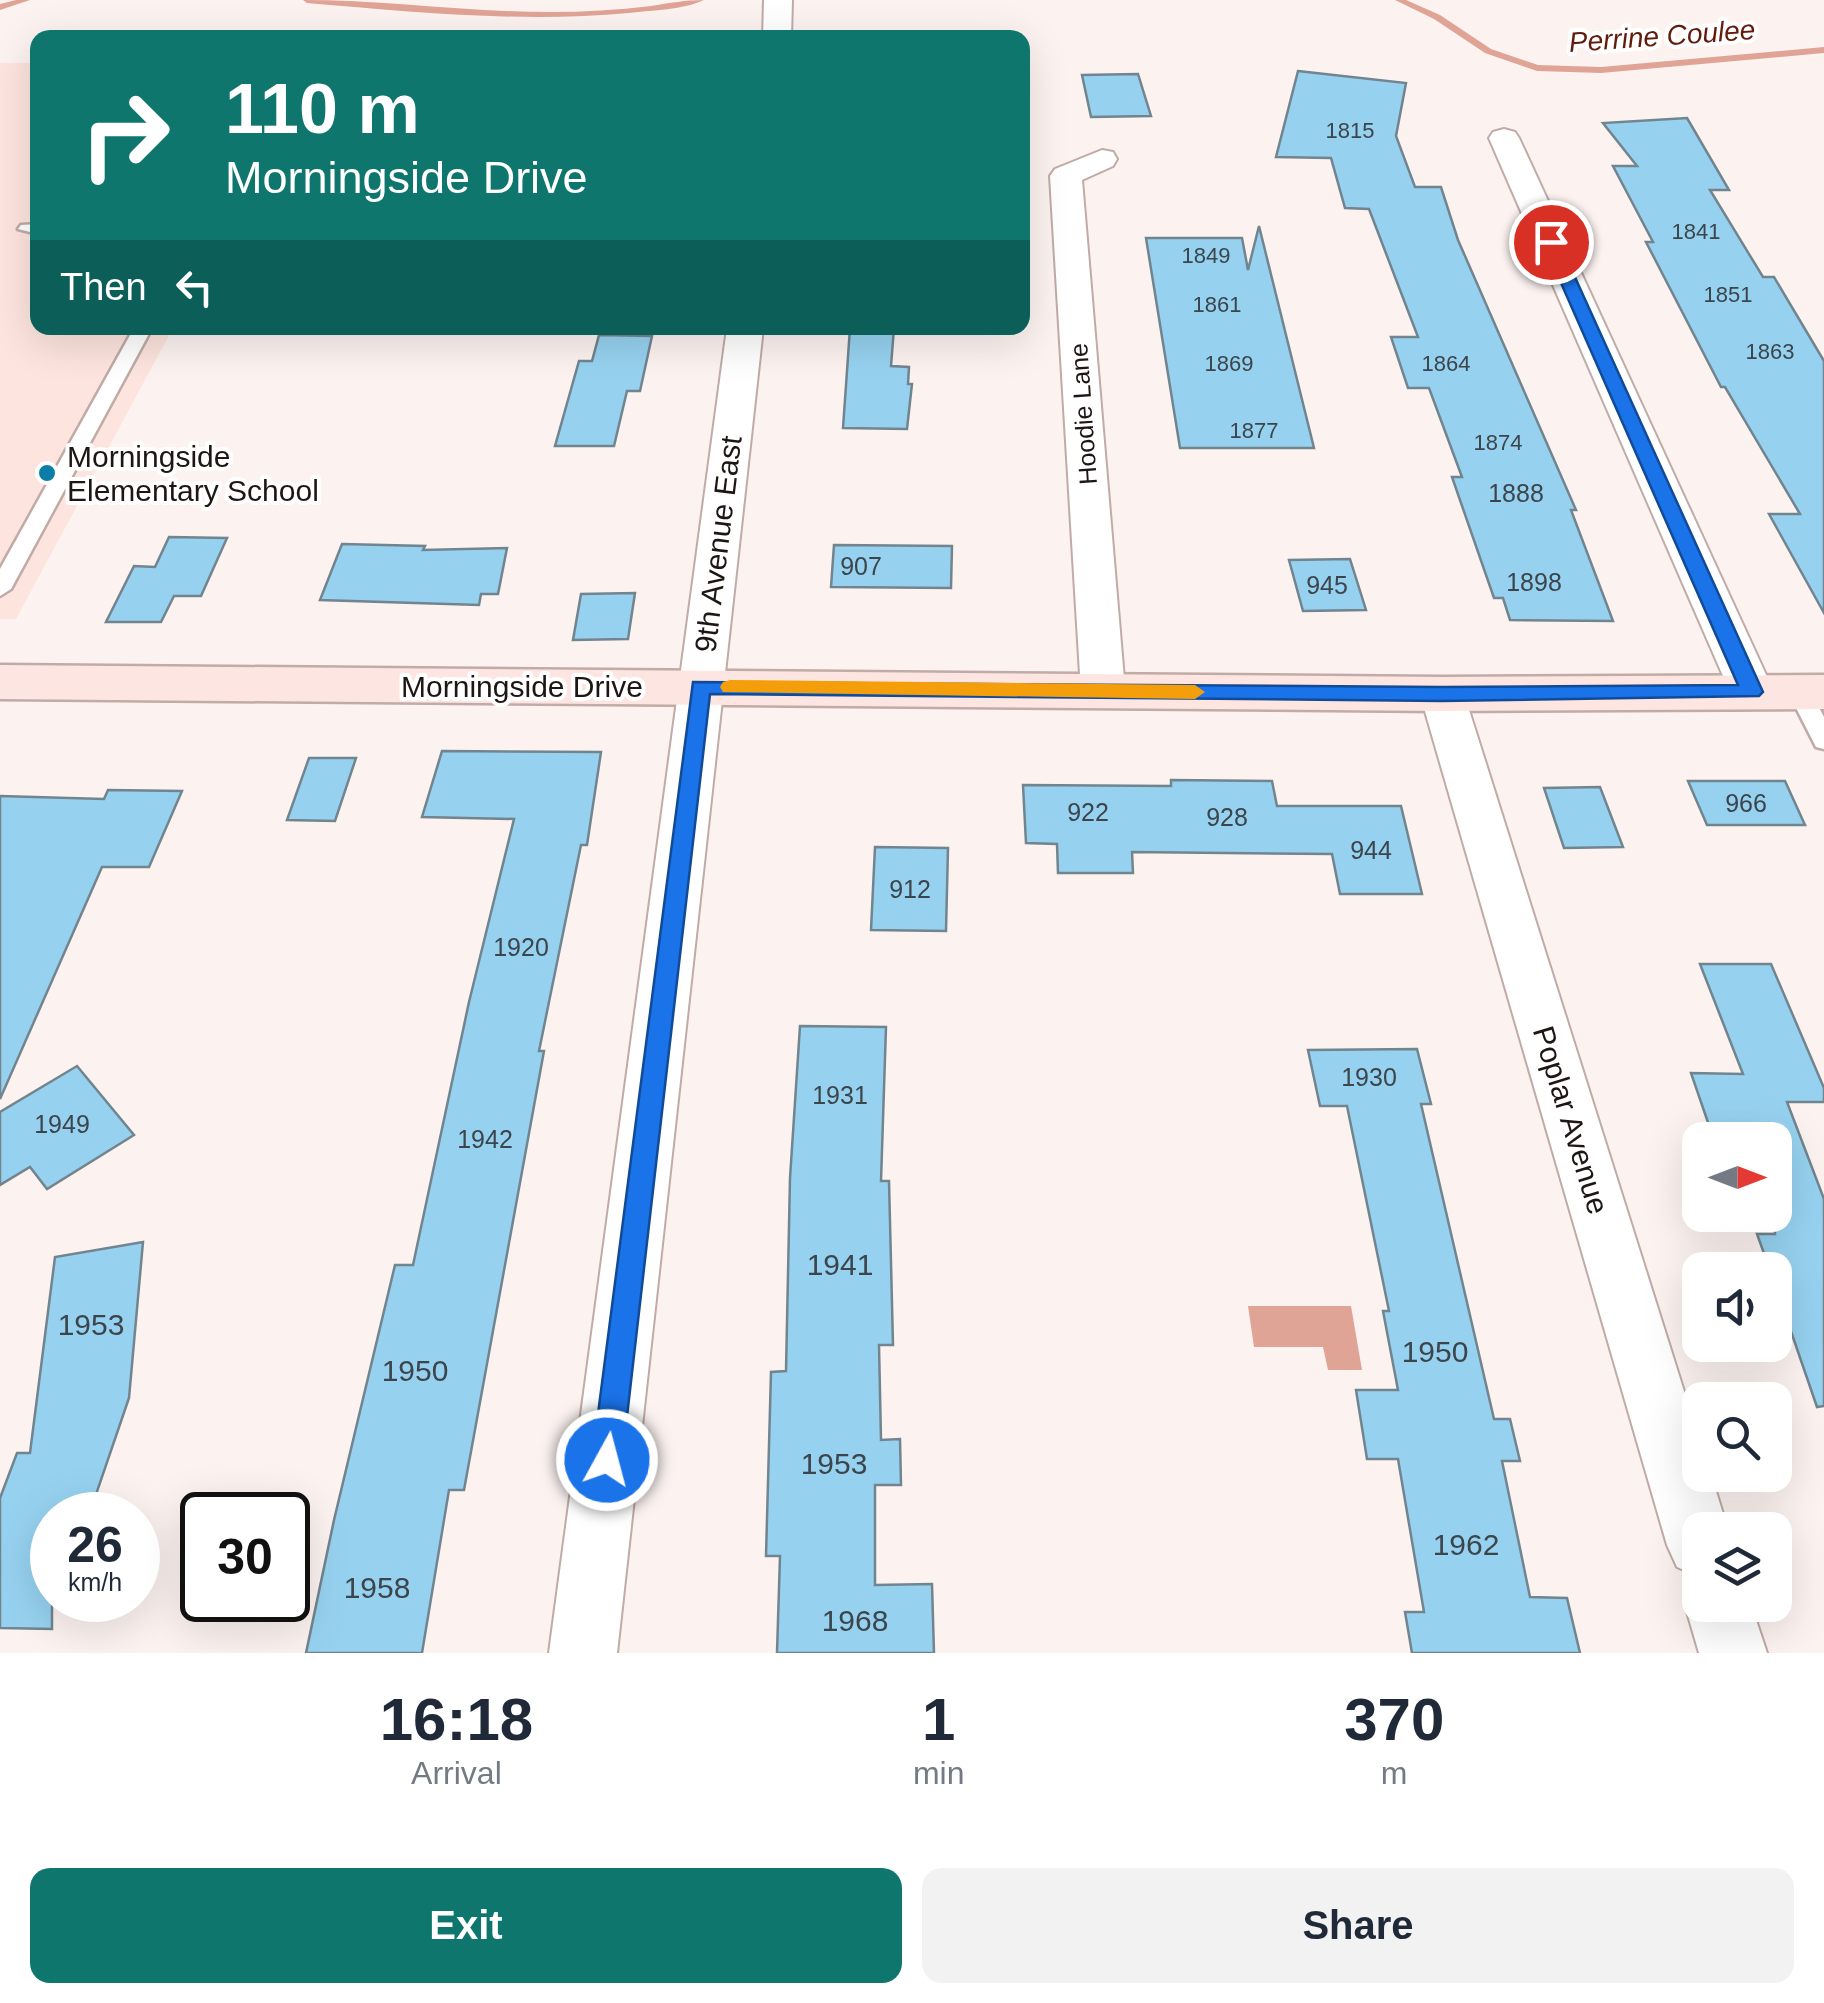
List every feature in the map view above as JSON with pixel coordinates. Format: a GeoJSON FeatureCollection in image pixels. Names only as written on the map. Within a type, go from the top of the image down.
{"type":"FeatureCollection","features":[{"type":"Feature","properties":{"kind":"street"},"geometry":{"type":"LineString","coordinates":[[778,0],[778,30]]}},
{"type":"Feature","properties":{"kind":"street"},"geometry":{"type":"LineString","coordinates":[[1504,138],[1792,692]]}},
{"type":"Feature","properties":{"kind":"street","name":"Hoodie Lane"},"geometry":{"type":"LineString","coordinates":[[1102,159],[1066,176],[1103,691]]}},
{"type":"Feature","properties":{"kind":"street","name":"9th Avenue East"},"geometry":{"type":"LineString","coordinates":[[583,1653],[744,335]]}},
{"type":"Feature","properties":{"kind":"street","name":"Morningside Drive"},"geometry":{"type":"LineString","coordinates":[[0,682],[1442,694],[1792,692]]}},
{"type":"Feature","properties":{"kind":"street","name":"Poplar Avenue"},"geometry":{"type":"LineString","coordinates":[[1442,694],[1690,1512]]}},
{"type":"Feature","properties":{"kind":"street"},"geometry":{"type":"LineString","coordinates":[[1723,1622],[1733,1653]]}},
{"type":"Feature","properties":{"kind":"lane"},"geometry":{"type":"LineString","coordinates":[[0,589],[139,335]]}},
{"type":"Feature","properties":{"kind":"lane"},"geometry":{"type":"LineString","coordinates":[[1792,692],[1824,741]]}},
{"type":"Feature","properties":{"kind":"shaded area","name":"Morningside Elementary School"},"geometry":{"type":"Polygon","coordinates":[[[0,63],[30,63],[30,335],[169,335],[16,619],[0,619],[0,63]]]}},
{"type":"Feature","properties":{"kind":"shaded area"},"geometry":{"type":"Polygon","coordinates":[[[1248,1306],[1351,1306],[1362,1370],[1328,1370],[1323,1347],[1254,1347],[1248,1306]]]}},
{"type":"Feature","properties":{"kind":"building"},"geometry":{"type":"Polygon","coordinates":[[[1298,71],[1406,83],[1396,136],[1415,187],[1441,187],[1458,240],[1576,510],[1571,510],[1613,621],[1510,620],[1503,598],[1494,598],[1452,477],[1462,477],[1429,388],[1408,388],[1391,337],[1418,337],[1369,209],[1345,208],[1331,158],[1276,157],[1298,71]]]}},
{"type":"Feature","properties":{"kind":"building"},"geometry":{"type":"Polygon","coordinates":[[[1138,74],[1151,116],[1091,117],[1082,75],[1138,74]]]}},
{"type":"Feature","properties":{"kind":"building"},"geometry":{"type":"Polygon","coordinates":[[[1687,118],[1729,190],[1710,190],[1763,277],[1774,277],[1824,361],[1824,613],[1769,514],[1800,514],[1725,387],[1721,387],[1646,242],[1653,242],[1613,166],[1637,166],[1603,123],[1687,118]]]}},
{"type":"Feature","properties":{"kind":"building"},"geometry":{"type":"Polygon","coordinates":[[[1259,226],[1314,448],[1180,448],[1146,238],[1242,238],[1248,270],[1259,226]]]}},
{"type":"Feature","properties":{"kind":"building"},"geometry":{"type":"Polygon","coordinates":[[[599,335],[652,336],[640,391],[627,391],[614,446],[555,446],[579,361],[592,361],[599,335]]]}},
{"type":"Feature","properties":{"kind":"building"},"geometry":{"type":"Polygon","coordinates":[[[850,335],[893,335],[891,366],[909,367],[908,384],[912,384],[907,429],[843,428],[850,335]]]}},
{"type":"Feature","properties":{"kind":"building"},"geometry":{"type":"Polygon","coordinates":[[[169,537],[227,538],[201,596],[174,596],[161,622],[106,622],[134,566],[155,567],[169,537]]]}},
{"type":"Feature","properties":{"kind":"building"},"geometry":{"type":"Polygon","coordinates":[[[342,544],[425,546],[423,550],[507,548],[498,594],[481,594],[479,605],[320,600],[342,544]]]}},
{"type":"Feature","properties":{"kind":"building"},"geometry":{"type":"Polygon","coordinates":[[[834,545],[952,546],[951,588],[831,587],[834,545]]]}},
{"type":"Feature","properties":{"kind":"building"},"geometry":{"type":"Polygon","coordinates":[[[1350,559],[1366,610],[1303,611],[1289,560],[1350,559]]]}},
{"type":"Feature","properties":{"kind":"building"},"geometry":{"type":"Polygon","coordinates":[[[635,593],[628,639],[573,640],[581,594],[635,593]]]}},
{"type":"Feature","properties":{"kind":"building"},"geometry":{"type":"Polygon","coordinates":[[[442,751],[601,752],[587,845],[581,845],[539,1051],[544,1051],[464,1490],[449,1490],[422,1653],[306,1653],[395,1265],[413,1265],[469,1002],[514,819],[422,817],[442,751]]]}},
{"type":"Feature","properties":{"kind":"building"},"geometry":{"type":"Polygon","coordinates":[[[309,758],[356,758],[335,821],[287,820],[309,758]]]}},
{"type":"Feature","properties":{"kind":"building"},"geometry":{"type":"Polygon","coordinates":[[[1171,780],[1272,781],[1277,806],[1401,806],[1422,894],[1340,894],[1332,854],[1132,852],[1133,873],[1058,873],[1057,844],[1026,843],[1023,785],[1171,786],[1171,780]]]}},
{"type":"Feature","properties":{"kind":"building"},"geometry":{"type":"Polygon","coordinates":[[[1688,781],[1785,781],[1805,825],[1707,825],[1688,781]]]}},
{"type":"Feature","properties":{"kind":"building"},"geometry":{"type":"Polygon","coordinates":[[[1600,787],[1623,847],[1564,848],[1544,788],[1600,787]]]}},
{"type":"Feature","properties":{"kind":"building"},"geometry":{"type":"Polygon","coordinates":[[[108,790],[182,791],[149,867],[102,867],[0,1099],[0,796],[104,799],[108,790]]]}},
{"type":"Feature","properties":{"kind":"building"},"geometry":{"type":"Polygon","coordinates":[[[875,847],[948,848],[946,931],[871,930],[875,847]]]}},
{"type":"Feature","properties":{"kind":"building"},"geometry":{"type":"Polygon","coordinates":[[[1700,964],[1771,964],[1824,1088],[1824,1102],[1787,1102],[1824,1199],[1824,1406],[1817,1407],[1792,1334],[1792,1252],[1764,1252],[1757,1234],[1792,1232],[1792,1122],[1708,1122],[1691,1073],[1743,1074],[1700,964]]]}},
{"type":"Feature","properties":{"kind":"building"},"geometry":{"type":"Polygon","coordinates":[[[800,1026],[886,1027],[881,1181],[889,1181],[893,1345],[879,1345],[881,1440],[900,1439],[901,1485],[875,1485],[875,1585],[932,1584],[934,1653],[777,1653],[780,1556],[766,1556],[771,1372],[786,1371],[790,1178],[800,1026]]]}},
{"type":"Feature","properties":{"kind":"building"},"geometry":{"type":"Polygon","coordinates":[[[1417,1049],[1431,1104],[1421,1104],[1494,1419],[1510,1419],[1520,1461],[1502,1461],[1530,1597],[1567,1598],[1580,1653],[1412,1653],[1405,1612],[1424,1612],[1398,1459],[1367,1459],[1356,1390],[1398,1390],[1383,1311],[1389,1311],[1347,1106],[1320,1106],[1308,1050],[1417,1049]]]}},
{"type":"Feature","properties":{"kind":"building"},"geometry":{"type":"Polygon","coordinates":[[[77,1066],[134,1135],[47,1189],[30,1167],[0,1185],[0,1112],[77,1066]]]}},
{"type":"Feature","properties":{"kind":"building"},"geometry":{"type":"Polygon","coordinates":[[[143,1242],[129,1398],[97,1492],[30,1492],[30,1622],[52,1622],[52,1629],[0,1628],[0,1498],[17,1453],[30,1453],[55,1257],[143,1242]]]}},
{"type":"Feature","properties":{"kind":"waterway","name":"Perrine Coulee"},"geometry":{"type":"LineString","coordinates":[[0,7],[26,0]]}},
{"type":"Feature","properties":{"kind":"waterway"},"geometry":{"type":"LineString","coordinates":[[307,0],[504,14],[604,13],[700,0]]}},
{"type":"Feature","properties":{"kind":"waterway","name":"Perrine Coulee"},"geometry":{"type":"LineString","coordinates":[[1399,0],[1437,17],[1488,51],[1537,68],[1601,70],[1824,50]]}},
{"type":"Feature","properties":{"kind":"slow traffic"},"geometry":{"type":"LineString","coordinates":[[730,687],[1195,692]]}},
{"type":"Feature","properties":{"kind":"place","name":"Morningside Elementary School"},"geometry":{"type":"Point","coordinates":[47,473]}},
{"type":"Feature","properties":{"kind":"route"},"geometry":{"type":"LineString","coordinates":[[607,1460],[700,687],[1442,694],[1752,692],[1551,242]]}}]}
